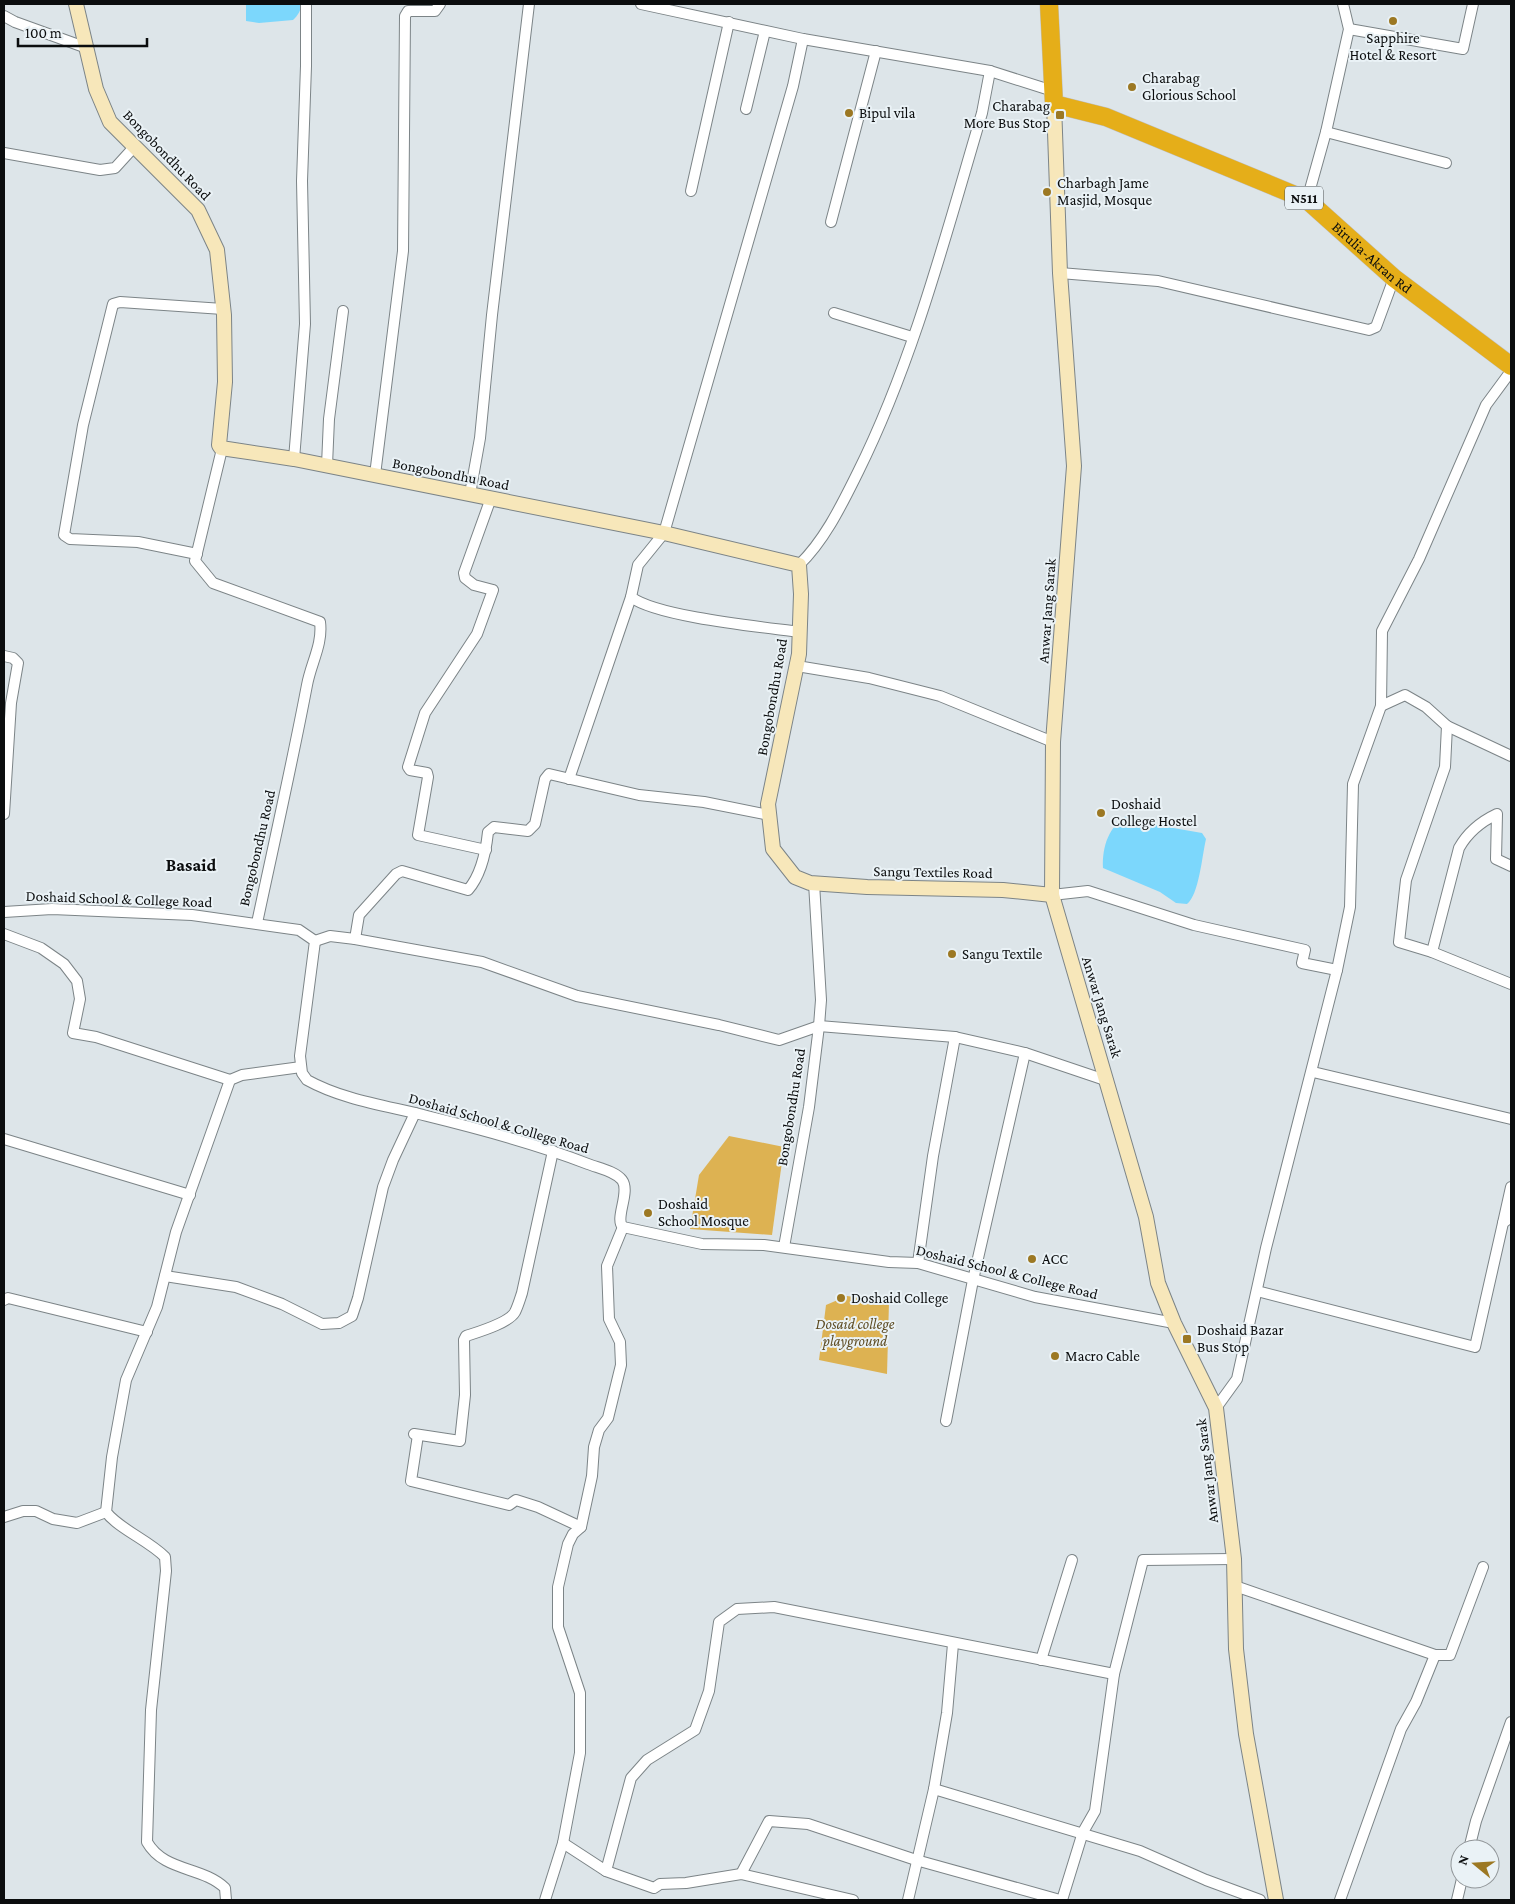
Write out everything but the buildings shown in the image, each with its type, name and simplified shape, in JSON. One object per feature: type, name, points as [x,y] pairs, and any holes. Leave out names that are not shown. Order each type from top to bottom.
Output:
[{"type":"highway","points":[[1050,4],[1054,98]]},
{"type":"highway","name":"Birulia-Akran Rd","points":[[1054,98],[1106,117],[1307,200],[1394,278],[1511,366]]},
{"type":"main road","name":"Bongobondhu Road","points":[[76,4],[96,89],[110,122],[198,210],[217,250],[223,308],[225,382],[219,445],[222,449],[294,459],[491,498],[664,533],[799,565],[799,654],[768,804],[773,849],[795,877],[814,883]]},
{"type":"main road","name":"Anwar Jang Sarak","points":[[1054,98],[1060,273],[1074,466],[1054,742],[1052,895],[1108,1081],[1146,1217],[1158,1283],[1174,1323],[1216,1408],[1234,1558],[1236,1649],[1246,1734],[1276,1900]]},
{"type":"main road","name":"Sangu Textiles Road","points":[[814,883],[866,887],[1003,890],[1052,895]]},
{"type":"street","points":[[294,459],[294,439],[305,324],[302,181],[306,4]]},
{"type":"street","points":[[375,475],[402,251],[405,16],[408,11],[435,11],[440,4]]},
{"type":"street","points":[[470,494],[480,438],[492,315],[530,4]]},
{"type":"street","points":[[641,4],[803,39],[990,71],[1054,98]]},
{"type":"street","points":[[1307,200],[1326,132],[1349,29],[1342,4]]},
{"type":"street","points":[[1349,29],[1463,50],[1473,4]]},
{"type":"street","points":[[4,16],[15,22],[87,48]]},
{"type":"street","points":[[691,191],[729,22]]},
{"type":"street","points":[[746,109],[764,31]]},
{"type":"street","points":[[569,779],[631,597],[638,565],[664,533],[793,86],[803,39]]},
{"type":"street","points":[[831,222],[876,51]]},
{"type":"street","points":[[799,565],[813,552],[848,491],[876,435],[901,374],[977,132],[990,71]]},
{"type":"street","points":[[1326,132],[1446,163]]},
{"type":"street","points":[[4,153],[100,170],[115,168],[135,146]]},
{"type":"street","points":[[1060,273],[1158,281],[1369,330],[1376,327],[1394,278]]},
{"type":"street","points":[[197,554],[138,542],[70,539],[64,535],[83,425],[113,304],[120,302],[223,308]]},
{"type":"street","points":[[326,465],[329,419],[342,311]]},
{"type":"street","points":[[834,313],[912,337]]},
{"type":"street","points":[[1216,1408],[1237,1379],[1337,970],[1350,907],[1353,784],[1381,706],[1382,630],[1419,559],[1486,405],[1511,371]]},
{"type":"street","name":"Bongobondhu Road","points":[[222,449],[195,561],[213,583],[320,622],[322,636],[309,672],[289,782],[257,922]]},
{"type":"street","points":[[486,850],[418,835],[428,778],[427,773],[410,770],[408,767],[425,713],[477,634],[491,598],[493,590],[474,585],[465,578],[464,573],[491,498]]},
{"type":"street","points":[[631,597],[652,607],[707,619],[800,632]]},
{"type":"street","points":[[4,656],[14,658],[18,663],[11,703],[4,814]]},
{"type":"street","points":[[803,667],[869,678],[940,696],[1054,742]]},
{"type":"street","points":[[1381,706],[1405,695],[1426,707],[1447,726],[1511,756]]},
{"type":"street","points":[[1447,726],[1445,767],[1406,880],[1399,942],[1432,952],[1511,984]]},
{"type":"street","points":[[355,939],[359,915],[396,874],[402,872],[468,890],[474,883],[486,850],[488,832],[494,827],[528,831],[535,824],[545,780],[549,774],[639,795],[704,802],[769,815]]},
{"type":"street","points":[[1432,952],[1459,848],[1466,835],[1483,821],[1497,814],[1496,859],[1511,866]]},
{"type":"street","name":"Bongobondhu Road","points":[[784,1247],[809,1108],[819,1026],[821,1000],[814,883]]},
{"type":"street","points":[[1052,895],[1088,891],[1194,925],[1305,950],[1302,964],[1337,970]]},
{"type":"street","name":"Doshaid School & College Road","points":[[4,912],[90,910],[192,914],[257,922],[299,930],[315,941]]},
{"type":"street","points":[[4,934],[41,948],[64,964],[77,981],[80,999],[73,1033],[96,1037],[230,1080]]},
{"type":"street","points":[[226,1900],[225,1888],[217,1880],[164,1861],[152,1851],[147,1842],[148,1745],[166,1571],[165,1558],[132,1532],[111,1519],[106,1512],[111,1465],[126,1380],[147,1332],[165,1276],[176,1232],[230,1080],[242,1074],[301,1067],[301,1047],[315,941],[330,936],[355,939],[482,962],[577,996],[719,1025],[779,1040],[819,1026],[955,1037],[1025,1053],[1108,1081]]},
{"type":"street","points":[[918,1263],[933,1156],[955,1037]]},
{"type":"street","points":[[946,1421],[973,1280],[1025,1053]]},
{"type":"street","name":"Doshaid School & College Road","points":[[301,1067],[302,1073],[315,1084],[372,1103],[553,1151],[615,1174],[622,1181],[625,1191],[621,1221],[623,1227],[702,1244],[784,1247],[889,1262],[918,1263],[973,1280],[1062,1303],[1174,1323]]},
{"type":"street","points":[[1313,1072],[1511,1119]]},
{"type":"street","points":[[165,1276],[236,1288],[282,1304],[322,1324],[333,1325],[346,1320],[352,1316],[358,1298],[383,1187],[393,1160],[415,1113]]},
{"type":"street","points":[[4,1139],[190,1195]]},
{"type":"street","points":[[553,1151],[522,1293],[515,1312],[512,1316],[495,1325],[466,1336],[464,1340],[465,1395],[460,1441],[416,1435],[411,1481],[509,1505],[516,1500],[538,1507],[582,1527]]},
{"type":"street","points":[[1257,1291],[1476,1347],[1507,1220],[1511,1187]]},
{"type":"street","points":[[544,1900],[563,1844],[580,1753],[580,1693],[558,1627],[558,1587],[563,1561],[573,1534],[582,1527],[592,1476],[594,1447],[599,1430],[608,1418],[621,1366],[620,1342],[608,1319],[607,1266],[623,1227]]},
{"type":"street","points":[[4,1300],[8,1298],[147,1332]]},
{"type":"street","points":[[4,1517],[23,1511],[36,1511],[59,1520],[77,1523],[106,1512]]},
{"type":"street","points":[[741,1874],[769,1821],[808,1824],[916,1860],[1061,1900],[1083,1832],[1095,1811],[1114,1674],[1143,1560],[1234,1558]]},
{"type":"street","points":[[1040,1660],[1072,1560]]},
{"type":"street","points":[[1235,1586],[1435,1654],[1450,1655],[1483,1567]]},
{"type":"street","points":[[606,1871],[631,1778],[647,1760],[695,1730],[709,1691],[718,1622],[737,1609],[774,1607],[953,1644],[1114,1674]]},
{"type":"street","points":[[908,1900],[934,1789],[947,1713],[953,1644]]},
{"type":"street","points":[[1340,1900],[1401,1729],[1416,1702],[1435,1654]]},
{"type":"street","points":[[1471,1839],[1476,1820],[1511,1722]]},
{"type":"street","points":[[934,1789],[1140,1850],[1206,1880],[1260,1900]]},
{"type":"street","points":[[563,1844],[606,1871],[654,1888],[660,1884],[686,1883],[741,1874],[853,1900]]},
{"type":"green space","points":[[729,1136],[784,1147],[772,1235],[690,1229],[699,1175]]},
{"type":"green space","name":"Dosaid college playground","points":[[847,1296],[889,1302],[887,1374],[819,1360],[826,1305]]},
{"type":"water","points":[[246,4],[301,4],[299,13],[293,20],[259,23],[246,21]]},
{"type":"water","points":[[1128,815],[1156,825],[1202,833],[1206,839],[1200,874],[1191,899],[1187,904],[1176,903],[1160,892],[1103,868],[1105,844],[1108,837],[1116,825]]},
{"type":"place","name":"Sapphire Hotel & Resort","points":[[1393,21]]},
{"type":"place","name":"Charabag Glorious School","points":[[1132,87]]},
{"type":"place","name":"Bipul vila","points":[[849,113]]},
{"type":"place","name":"Charabag More Bus Stop","points":[[1060,115]]},
{"type":"place","name":"Charbagh Jame Masjid, Mosque","points":[[1047,192]]},
{"type":"place","name":"Doshaid College Hostel","points":[[1101,813]]},
{"type":"place","name":"Sangu Textile","points":[[952,954]]},
{"type":"place","name":"Doshaid School Mosque","points":[[648,1213]]},
{"type":"place","name":"ACC","points":[[1032,1259]]},
{"type":"place","name":"Doshaid College","points":[[841,1298]]},
{"type":"place","name":"Doshaid Bazar Bus Stop","points":[[1187,1339]]},
{"type":"place","name":"Macro Cable","points":[[1055,1356]]},
{"type":"district","name":"Basaid","points":[[191,865]]}]
